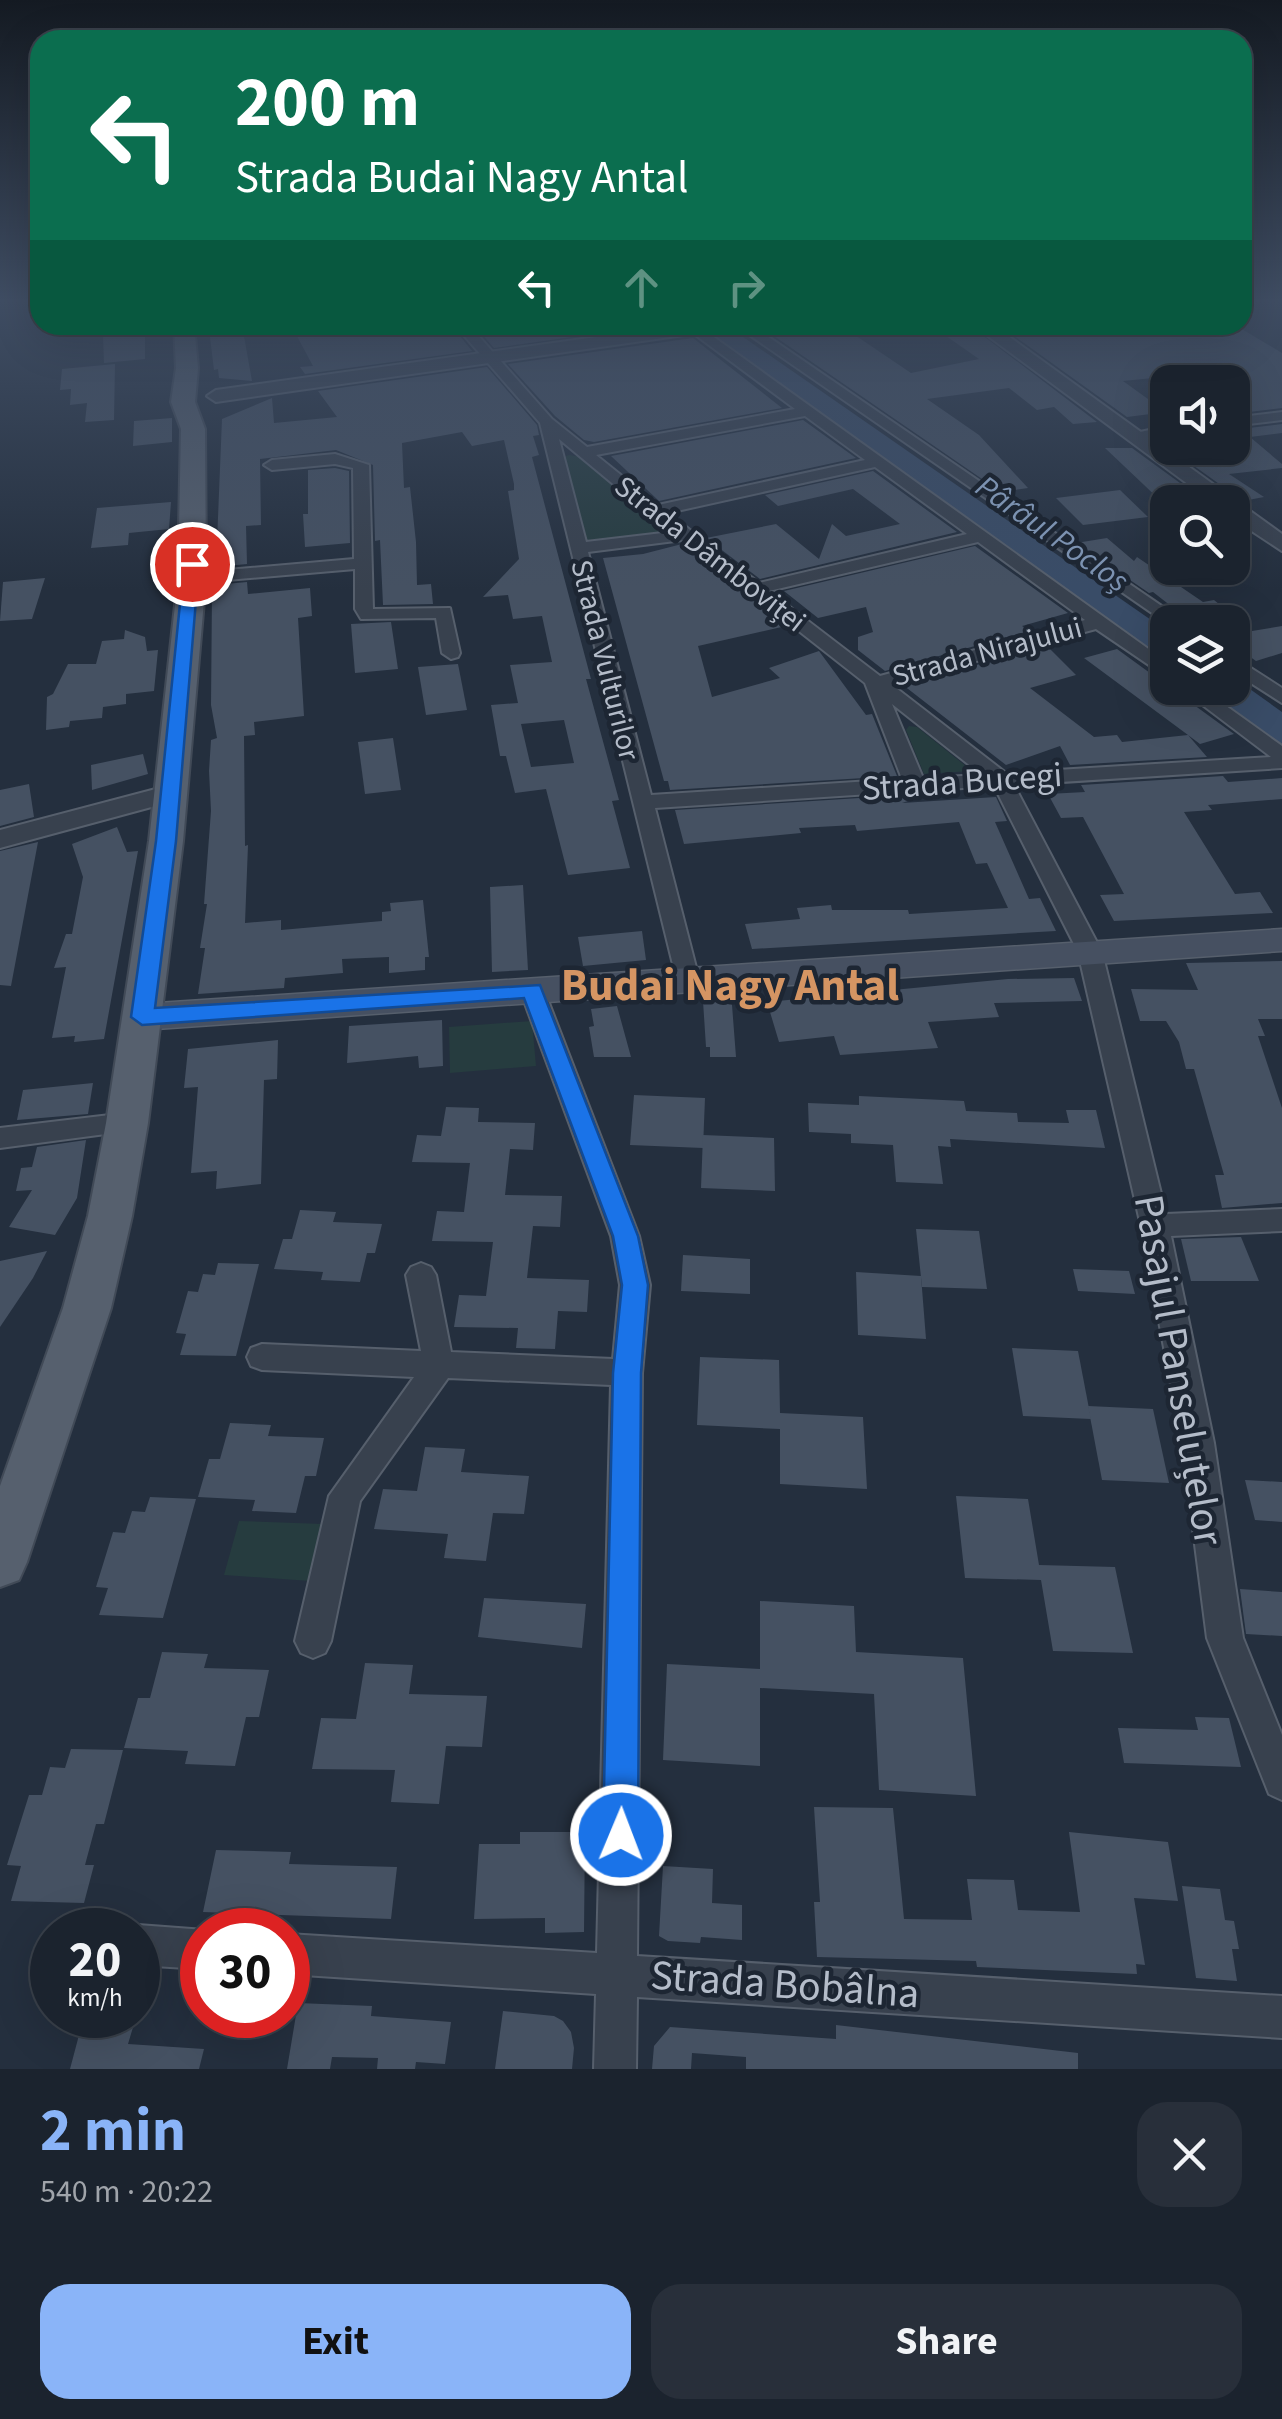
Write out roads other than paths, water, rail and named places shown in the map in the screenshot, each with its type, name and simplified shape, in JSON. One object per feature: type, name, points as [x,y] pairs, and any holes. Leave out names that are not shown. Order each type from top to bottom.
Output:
[{"type":"main road","points":[[0,1562],[86,1308],[110,1216],[127,1123],[171,793],[192,578],[193,429],[184,397]]},
{"type":"main road","points":[[184,402],[194,407],[214,399]]},
{"type":"main road","points":[[193,429],[214,399]]},
{"type":"main road","points":[[142,1017],[1282,940]]},
{"type":"street","points":[[214,399],[229,397]]},
{"type":"street","name":"Strada Vulturilor","points":[[525,397],[547,422],[686,979]]},
{"type":"street","points":[[787,397],[1150,659]]},
{"type":"street","points":[[847,397],[1151,605]]},
{"type":"street","points":[[1080,397],[1202,485]]},
{"type":"street","points":[[582,454],[807,411]]},
{"type":"street","points":[[1250,420],[1282,416]]},
{"type":"street","name":"Strada Dâmboviței","points":[[547,422],[654,511],[1002,779],[1090,952]]},
{"type":"street","points":[[1133,435],[1150,433]]},
{"type":"street","points":[[272,464],[335,458],[360,465],[367,615],[444,612],[451,653]]},
{"type":"street","points":[[654,511],[877,462]]},
{"type":"street","points":[[1250,521],[1282,544]]},
{"type":"street","points":[[577,548],[686,535]]},
{"type":"street","points":[[755,589],[982,536]]},
{"type":"street","points":[[192,578],[364,563]]},
{"type":"street","name":"Strada Nirajului","points":[[874,683],[1100,622]]},
{"type":"street","points":[[1250,675],[1282,697]]},
{"type":"street","points":[[874,683],[914,784]]},
{"type":"street","points":[[1211,705],[1282,758]]},
{"type":"street","name":"Strada Bucegi","points":[[642,802],[1282,758]]},
{"type":"street","points":[[0,839],[171,793]]},
{"type":"street","name":"Pasajul Panseluțelor","points":[[1090,952],[1155,1226],[1198,1444],[1225,1638],[1282,1781]]},
{"type":"street","points":[[532,990],[626,1236],[635,1285],[627,1373],[615,2069]]},
{"type":"street","points":[[0,1138],[127,1123]]},
{"type":"street","points":[[1155,1226],[1282,1220]]},
{"type":"street","points":[[313,1640],[345,1496],[439,1366],[421,1274]]},
{"type":"street","points":[[262,1357],[627,1373]]},
{"type":"street","name":"Strada Bobâlna","points":[[310,1955],[1282,2016]]},
{"type":"water","name":"Pârâul Pocloș","points":[[794,397],[829,397],[1150,619],[1150,653]]},
{"type":"water","points":[[1250,689],[1282,712],[1282,747],[1223,705],[1250,705]]},
{"type":"district","name":"Budai Nagy Antal","points":[[730,986]]}]
